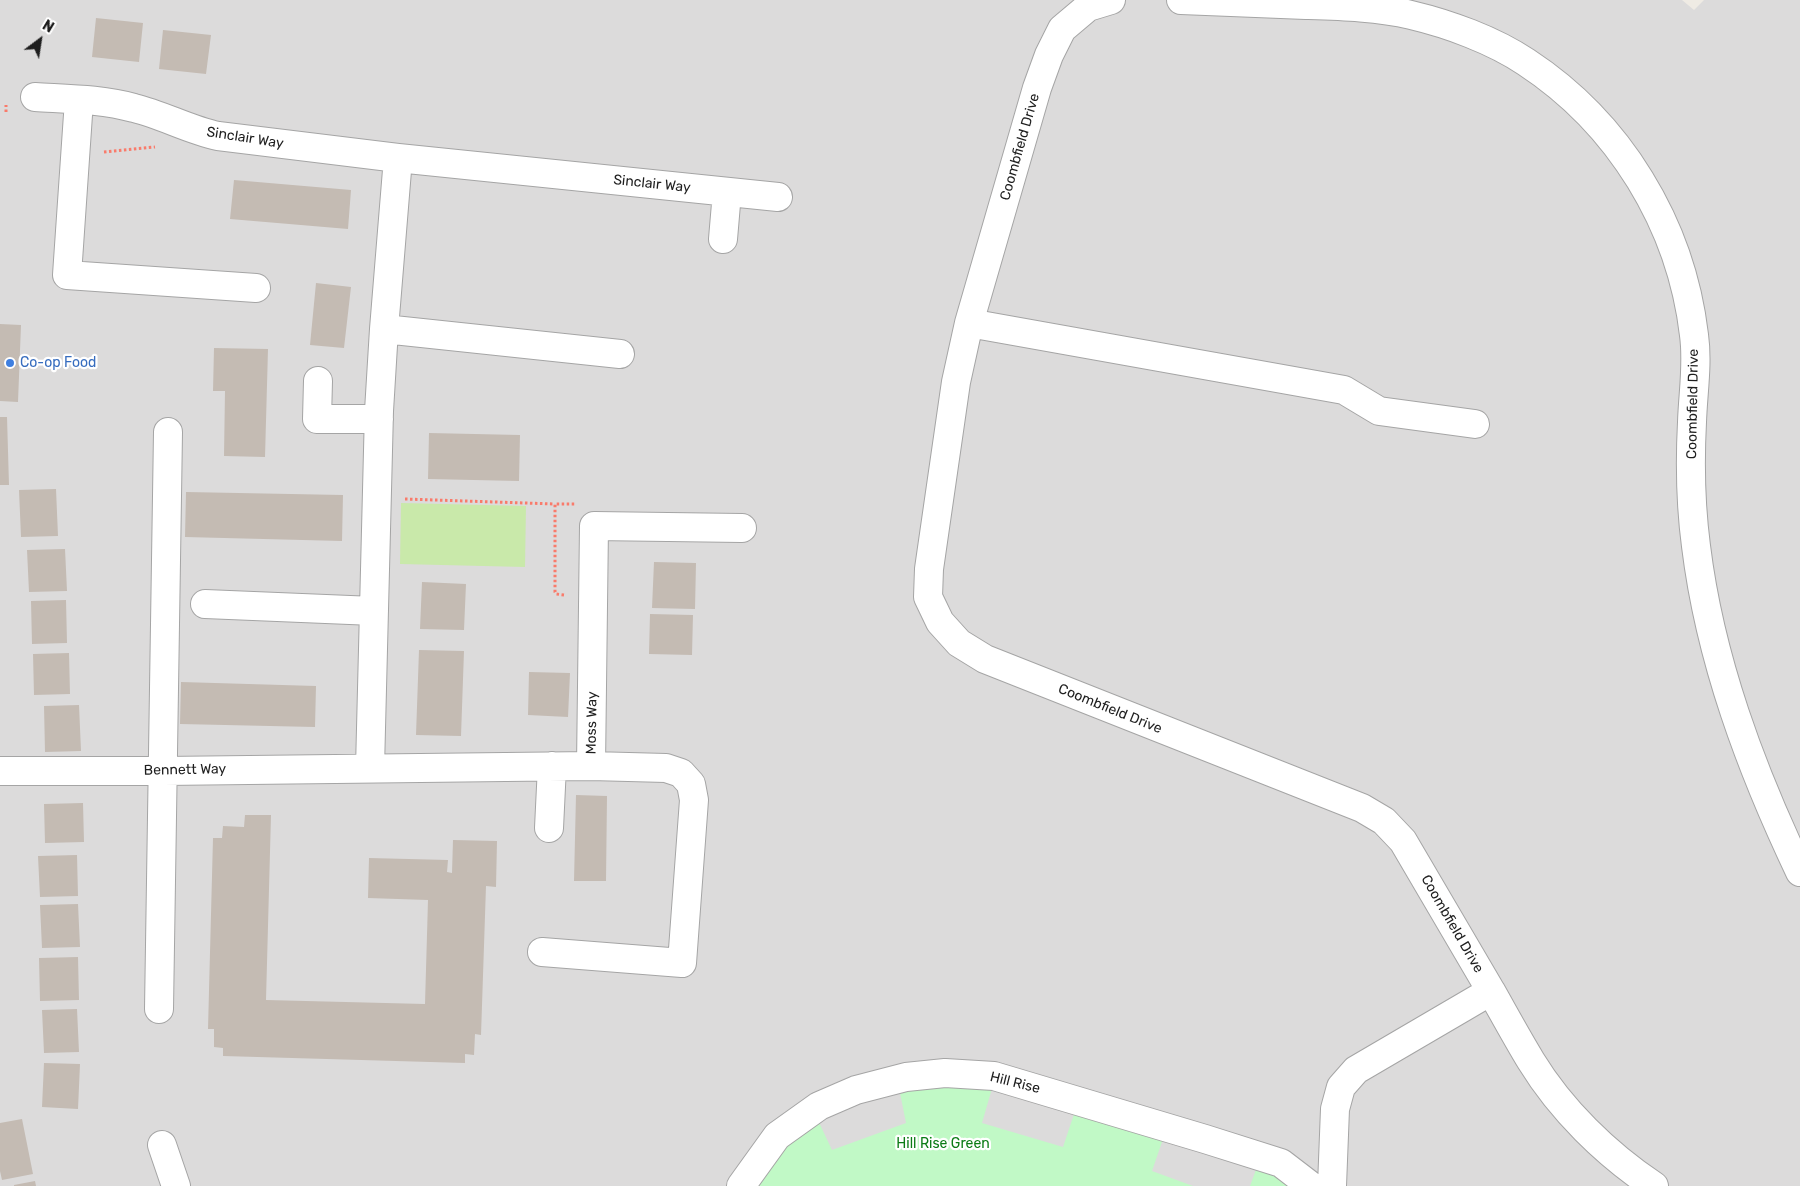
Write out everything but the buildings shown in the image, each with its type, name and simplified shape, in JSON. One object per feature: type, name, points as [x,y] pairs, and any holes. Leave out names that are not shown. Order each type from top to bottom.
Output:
[{"type":"street","name":"Coombfield Drive","points":[[1111,0],[1088,7],[1062,29],[1049,54],[1037,88],[969,324],[956,382],[929,568],[928,597],[940,622],[959,643],[985,659],[1362,808],[1384,821],[1408,848],[1531,1062],[1575,1119],[1605,1148],[1654,1186]]},
{"type":"street","name":"Coombfield Drive","points":[[1181,0],[1349,6],[1409,14],[1472,34],[1525,61],[1571,97],[1609,136],[1643,183],[1672,240],[1686,290],[1694,335],[1696,371],[1692,421],[1692,470],[1695,543],[1705,607],[1727,691],[1784,838],[1800,872]]},
{"type":"street","points":[[79,100],[67,275],[256,288]]},
{"type":"street","name":"Sinclair Way","points":[[25,104],[79,100],[132,107],[159,115],[207,134],[218,136],[398,158],[778,197]]},
{"type":"street","points":[[370,768],[379,415],[398,158]]},
{"type":"street","points":[[723,239],[726,192]]},
{"type":"street","points":[[969,324],[1344,390],[1379,411],[1475,424]]},
{"type":"street","points":[[384,329],[620,354]]},
{"type":"street","points":[[318,381],[317,419],[379,415]]},
{"type":"street","points":[[159,1009],[168,432]]},
{"type":"street","name":"Moss Way","points":[[542,952],[682,963],[694,800],[691,784],[681,773],[666,768],[591,766],[594,526],[742,528]]},
{"type":"street","points":[[206,604],[374,610]]},
{"type":"street","points":[[549,828],[552,766]]},
{"type":"street","name":"Bennett Way","points":[[0,771],[591,766]]},
{"type":"street","points":[[1332,1186],[1335,1109],[1341,1087],[1356,1070],[1491,991]]},
{"type":"street","name":"Hill Rise","points":[[741,1186],[777,1136],[819,1106],[856,1090],[906,1077],[945,1073],[994,1076],[1205,1139],[1282,1163],[1312,1186]]},
{"type":"street","points":[[162,1145],[176,1186]]},
{"type":"path","points":[[0,113],[25,104]]},
{"type":"path","points":[[76,151],[103,153],[156,147]]},
{"type":"path","points":[[396,499],[554,504]]},
{"type":"shaded area","points":[[0,0],[1682,0],[1694,10],[1704,0],[1800,0],[1800,1186],[0,1186]]},
{"type":"green space","points":[[401,503],[526,506],[525,567],[400,564]]},
{"type":"green space","name":"Hill Rise Green","points":[[993,1085],[982,1123],[1063,1147],[1075,1111],[1163,1139],[1152,1171],[1193,1186],[750,1186],[786,1139],[816,1116],[832,1150],[906,1123],[899,1088]]},
{"type":"green space","points":[[1257,1167],[1282,1179],[1289,1186],[1250,1186]]},
{"type":"place","name":"Co-op Food","points":[[10,363]]}]
